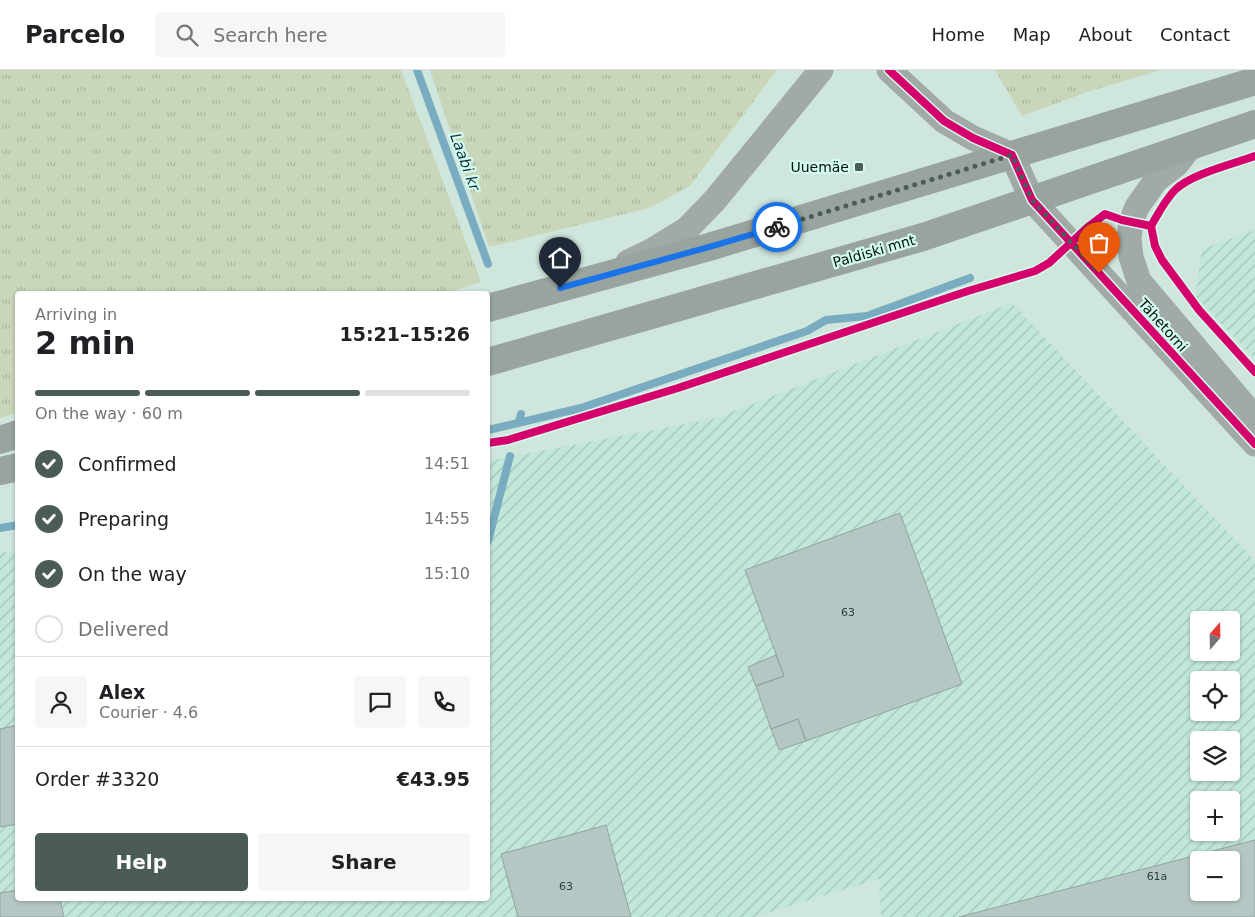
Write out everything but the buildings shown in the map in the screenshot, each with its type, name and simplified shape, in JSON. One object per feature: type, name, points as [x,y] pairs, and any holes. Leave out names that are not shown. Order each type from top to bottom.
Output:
[{"type":"main road","points":[[490,307],[709,247],[1255,81]]},
{"type":"main road","name":"Paldiski mnt","points":[[490,361],[923,237],[1255,124]]},
{"type":"main road","points":[[0,440],[15,435]]},
{"type":"main road","points":[[0,471],[15,468]]},
{"type":"street","points":[[597,278],[653,250],[687,229],[715,200],[820,70]]},
{"type":"street","points":[[889,70],[944,121],[973,138],[1012,155]]},
{"type":"street","points":[[1190,147],[1177,164],[1156,180],[1136,207],[1131,222],[1129,238],[1131,257],[1139,281],[1255,418]]},
{"type":"street","name":"Tähetorni","points":[[1012,155],[1032,200],[1255,444]]},
{"type":"shaded area","points":[[1255,230],[1255,359],[1195,296],[1202,249]]},
{"type":"shaded area","points":[[1012,303],[1255,561],[1255,917],[881,917],[879,879],[754,917],[0,917],[0,553],[15,550],[15,901],[490,901],[490,461],[716,418]]},
{"type":"green space","points":[[0,70],[401,70],[481,282],[452,291],[15,291],[15,414],[0,418]]},
{"type":"green space","points":[[430,70],[777,70],[690,186],[649,208],[489,247]]},
{"type":"green space","points":[[995,70],[1161,70],[1090,91],[1022,116]]},
{"type":"waterway","name":"Laabi kr","points":[[417,70],[488,264]]},
{"type":"waterway","points":[[490,430],[581,408],[807,331],[826,320],[867,316],[970,278]]},
{"type":"waterway","points":[[519,421],[521,414]]},
{"type":"waterway","points":[[490,533],[510,456]]},
{"type":"waterway","points":[[0,528],[15,526]]},
{"type":"cycle path","points":[[889,70],[944,121],[973,138],[1012,155],[1032,200],[1255,444]]},
{"type":"cycle path","points":[[490,443],[508,440],[678,388],[968,291],[1035,271],[1049,263],[1105,214],[1122,220],[1151,226],[1168,198],[1182,184],[1202,174],[1255,156]]},
{"type":"cycle path","points":[[1151,226],[1155,246],[1162,260],[1199,310],[1255,372]]},
{"type":"way so far","points":[[777,227],[1012,155],[1032,200],[1099,273]]},
{"type":"place","name":"Uuemäe","points":[[859,167]]},
{"type":"route","points":[[560,288],[777,227]]}]
